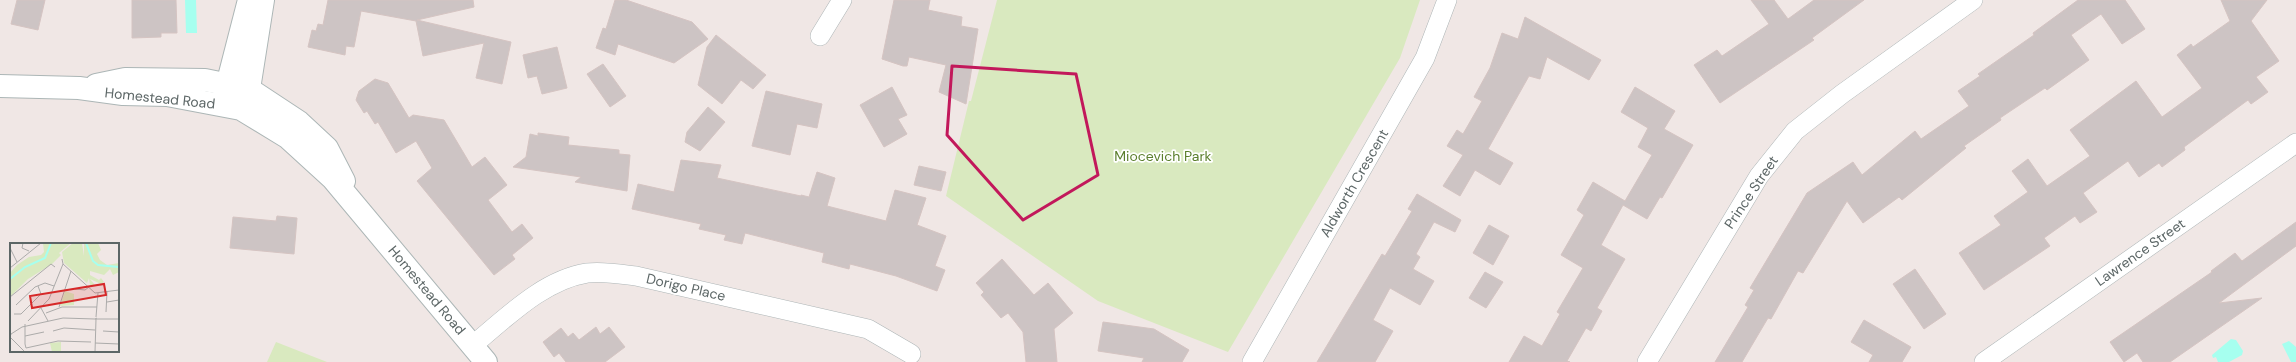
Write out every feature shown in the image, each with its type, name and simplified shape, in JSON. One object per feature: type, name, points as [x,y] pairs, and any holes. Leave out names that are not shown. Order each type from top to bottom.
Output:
[{"type":"street","points":[[237,101],[228,84],[249,0]]},
{"type":"street","points":[[237,101],[263,0]]},
{"type":"street","points":[[820,36],[842,0]]},
{"type":"street","name":"Aldworth Crescent","points":[[1252,362],[1426,58],[1448,0]]},
{"type":"street","name":"Prince Street","points":[[1647,362],[1759,176],[1795,131],[1842,94],[1973,0]]},
{"type":"street","name":"Homestead Road","points":[[79,88],[125,79],[204,80],[228,84]]},
{"type":"street","name":"Homestead Road","points":[[0,86],[79,88],[123,94],[167,95],[237,101],[300,122],[327,148],[340,172],[352,200],[486,362]]},
{"type":"street","name":"Lawrence Street","points":[[1984,362],[2296,143]]},
{"type":"street","name":"Dorigo Place","points":[[473,345],[546,289],[569,278],[587,273],[613,273],[636,276],[868,329],[911,354]]},
{"type":"highlighted area","points":[[952,66],[1076,74],[1098,175],[1023,220],[947,135]]},
{"type":"green space","name":"Miocevich Park","points":[[997,0],[1420,0],[1400,58],[1228,352],[1098,301],[946,196],[969,101],[971,101]]},
{"type":"green space","points":[[276,342],[327,362],[267,362]]},
{"type":"shaded area","points":[[185,0],[196,0],[197,33],[186,33]]},
{"type":"shaded area","points":[[2231,339],[2236,340],[2243,351],[2242,355],[2229,362],[2218,362],[2216,357],[2213,358],[2212,355]]},
{"type":"shaded area","points":[[2289,341],[2296,347],[2296,362],[2291,362],[2282,344]]},
{"type":"building","points":[[17,0],[45,0],[38,30],[11,24]]},
{"type":"building","points":[[132,0],[176,0],[177,33],[161,33],[161,37],[132,38]]},
{"type":"building","points":[[328,0],[473,0],[474,7],[417,20],[511,42],[502,84],[476,78],[484,43],[423,56],[416,21],[361,11],[354,47],[346,46],[345,55],[308,47],[312,30],[316,31],[318,24],[323,25]]},
{"type":"building","points":[[615,0],[626,0],[692,22],[708,39],[674,63],[618,44],[615,55],[596,48],[603,28],[606,29]]},
{"type":"building","points":[[894,0],[930,0],[928,10],[962,17],[961,26],[978,29],[966,104],[939,92],[946,65],[909,57],[907,66],[903,66],[882,59]]},
{"type":"building","points":[[1751,0],[1774,0],[1788,19],[1814,0],[1864,0],[1812,38],[1814,40],[1720,103],[1694,65],[1717,50],[1722,56],[1769,24]]},
{"type":"building","points":[[2078,0],[2125,0],[2145,29],[2122,44],[2101,14],[2071,35],[2089,60],[2047,90],[2045,88],[2000,118],[2001,120],[1964,146],[1966,148],[1902,200],[1899,197],[1863,223],[1847,201],[1803,273],[1798,271],[1771,319],[1768,318],[1742,362],[1715,362],[1748,307],[1745,305],[1754,290],[1750,288],[1807,193],[1853,162],[1862,175],[1915,131],[1921,139],[1969,106],[1958,91],[1980,76],[1978,74],[2034,35],[2033,33]]},
{"type":"building","points":[[2221,0],[2267,0],[2251,21],[2279,61],[2256,77],[2268,92],[2251,104],[2248,100],[2184,147],[2185,150],[2162,167],[2159,163],[2139,177],[2128,161],[2083,193],[2097,212],[2080,223],[2075,216],[2044,238],[2050,246],[1984,290],[1959,253],[2001,225],[1994,216],[2028,192],[2012,171],[2028,159],[2047,186],[2090,156],[2070,130],[2136,81],[2162,117],[2202,88],[2177,55],[2191,44],[2193,47],[2230,21]]},
{"type":"building","points":[[1525,17],[1601,60],[1589,80],[1547,57],[1540,79],[1529,76],[1488,149],[1513,163],[1500,185],[1475,170],[1460,196],[1443,186],[1463,155],[1447,146],[1457,130],[1463,134],[1482,101],[1474,97],[1490,68],[1502,33],[1518,39]]},
{"type":"building","points":[[716,35],[766,75],[753,89],[741,80],[722,104],[698,85],[707,47]]},
{"type":"building","points":[[557,47],[567,88],[542,94],[537,76],[528,78],[523,55]]},
{"type":"building","points":[[603,64],[626,96],[610,107],[587,74]]},
{"type":"building","points":[[375,79],[388,83],[409,118],[413,115],[444,120],[472,167],[485,157],[507,185],[488,200],[512,232],[522,224],[533,238],[512,255],[515,259],[494,275],[417,181],[432,168],[416,141],[396,153],[378,122],[375,124],[367,111],[364,113],[356,100],[359,91]]},
{"type":"building","points":[[892,87],[907,115],[898,119],[907,134],[884,147],[860,105]]},
{"type":"building","points":[[1635,87],[1675,111],[1664,129],[1693,145],[1662,198],[1660,197],[1647,219],[1623,205],[1601,245],[1625,259],[1597,308],[1602,311],[1591,331],[1586,328],[1567,361],[1570,362],[1509,362],[1524,336],[1542,346],[1560,314],[1557,312],[1583,268],[1561,255],[1584,215],[1577,210],[1593,182],[1625,201],[1652,155],[1638,147],[1648,128],[1621,112]]},
{"type":"building","points":[[766,91],[822,104],[817,128],[797,124],[790,155],[752,146]]},
{"type":"building","points":[[708,107],[725,122],[700,151],[685,142],[687,132]]},
{"type":"building","points":[[538,133],[569,137],[568,145],[619,150],[619,154],[630,155],[627,191],[575,182],[581,177],[513,167],[526,157],[530,134],[538,136]]},
{"type":"building","points":[[681,160],[721,165],[717,178],[809,197],[817,172],[835,178],[827,206],[886,221],[895,190],[926,198],[917,225],[946,236],[935,266],[945,270],[937,291],[896,276],[850,264],[849,269],[822,262],[824,253],[745,233],[742,244],[724,240],[726,235],[699,229],[701,224],[632,209],[638,184],[674,192]]},
{"type":"building","points":[[919,166],[946,172],[941,191],[914,185]]},
{"type":"building","points":[[1417,194],[1461,220],[1455,232],[1434,222],[1416,254],[1420,257],[1413,269],[1434,281],[1420,305],[1390,288],[1373,320],[1393,331],[1375,362],[1317,362],[1382,254],[1385,256],[1412,211],[1408,209]]},
{"type":"building","points":[[277,216],[297,218],[294,254],[230,248],[233,217],[276,221]]},
{"type":"building","points":[[2296,222],[2296,246],[2219,303],[2262,298],[2170,362],[2143,362],[2137,353],[2124,362],[2110,342],[2212,272],[2211,271],[2235,253],[2242,261]]},
{"type":"building","points":[[1489,225],[1509,236],[1493,265],[1473,253]]},
{"type":"building","points":[[1002,259],[1034,295],[1048,283],[1073,313],[1054,329],[1057,362],[1026,362],[1023,332],[1008,313],[1001,318],[981,295],[984,292],[976,283]]},
{"type":"building","points":[[1915,269],[1946,314],[1924,329],[1893,284]]},
{"type":"building","points":[[1485,272],[1503,282],[1486,308],[1469,298]]},
{"type":"building","points":[[1864,320],[1911,347],[1902,362],[1869,362],[1873,355],[1851,342]]},
{"type":"building","points":[[1103,322],[1154,329],[1189,350],[1182,362],[1142,362],[1144,358],[1098,351]]},
{"type":"building","points":[[596,327],[600,334],[609,327],[625,347],[605,362],[566,362],[559,353],[554,357],[543,342],[561,328],[568,337],[573,333],[579,340]]}]
